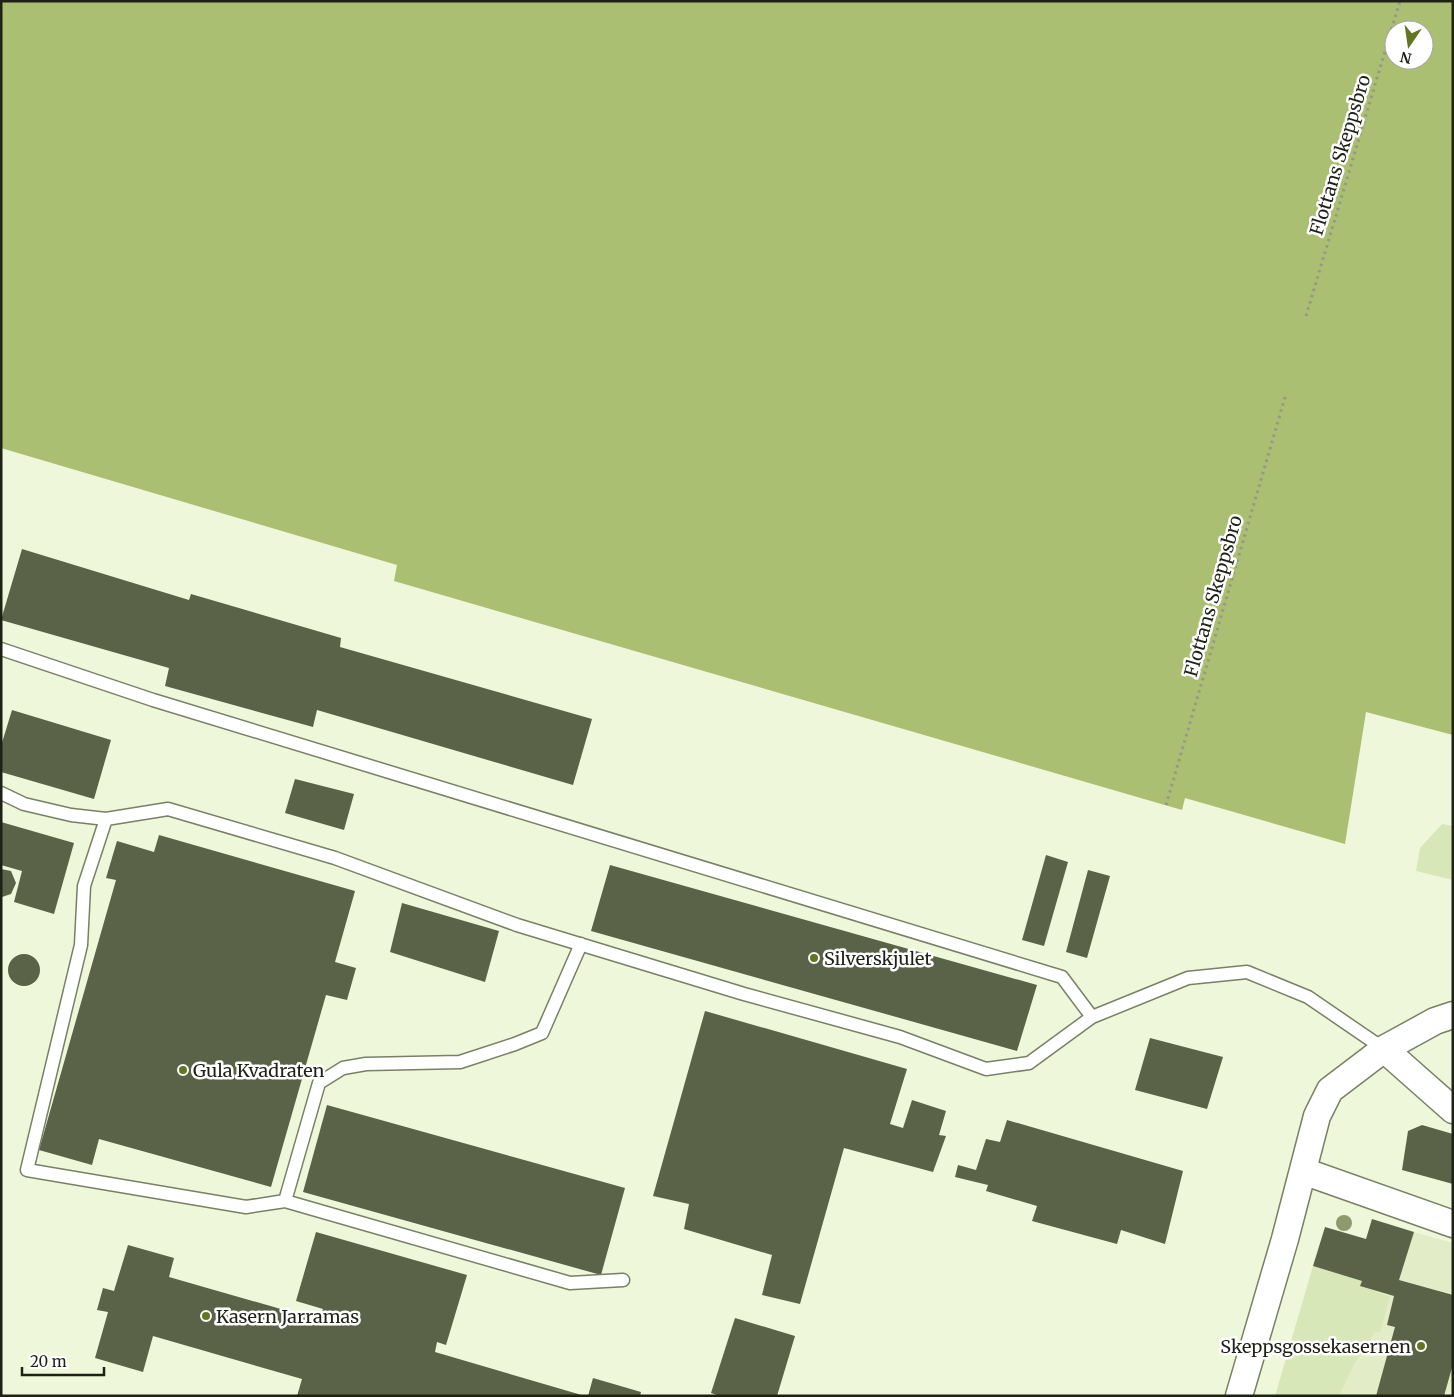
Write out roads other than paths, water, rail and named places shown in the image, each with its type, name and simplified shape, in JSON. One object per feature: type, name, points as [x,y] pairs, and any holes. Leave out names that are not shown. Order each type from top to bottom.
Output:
[{"type":"street","points":[[1239,1396],[1285,1240],[1317,1116],[1330,1090],[1384,1049],[1435,1021],[1453,1015]]},
{"type":"street","points":[[1384,1049],[1453,1110]]},
{"type":"street","points":[[1303,1171],[1453,1224]]},
{"type":"lane","points":[[1,649],[153,700],[1062,978],[1092,1017]]},
{"type":"lane","points":[[1,793],[24,804],[71,816],[106,819],[168,809],[335,858],[517,925],[744,994],[900,1037],[986,1069],[1029,1063],[1092,1017],[1188,978],[1247,972],[1308,997],[1384,1049]]},
{"type":"lane","points":[[106,819],[84,886],[82,945],[27,1170],[246,1207],[285,1201],[570,1283],[623,1280]]},
{"type":"lane","points":[[285,1201],[319,1083],[343,1068],[366,1064],[460,1062],[542,1033],[581,944]]},
{"type":"place","name":"Silverskjulet","points":[[814,958]]},
{"type":"place","name":"Gula Kvadraten","points":[[183,1070]]},
{"type":"place","name":"Kasern Jarramas","points":[[206,1316]]},
{"type":"place","name":"Skeppsgossekasernen","points":[[1421,1346]]}]
